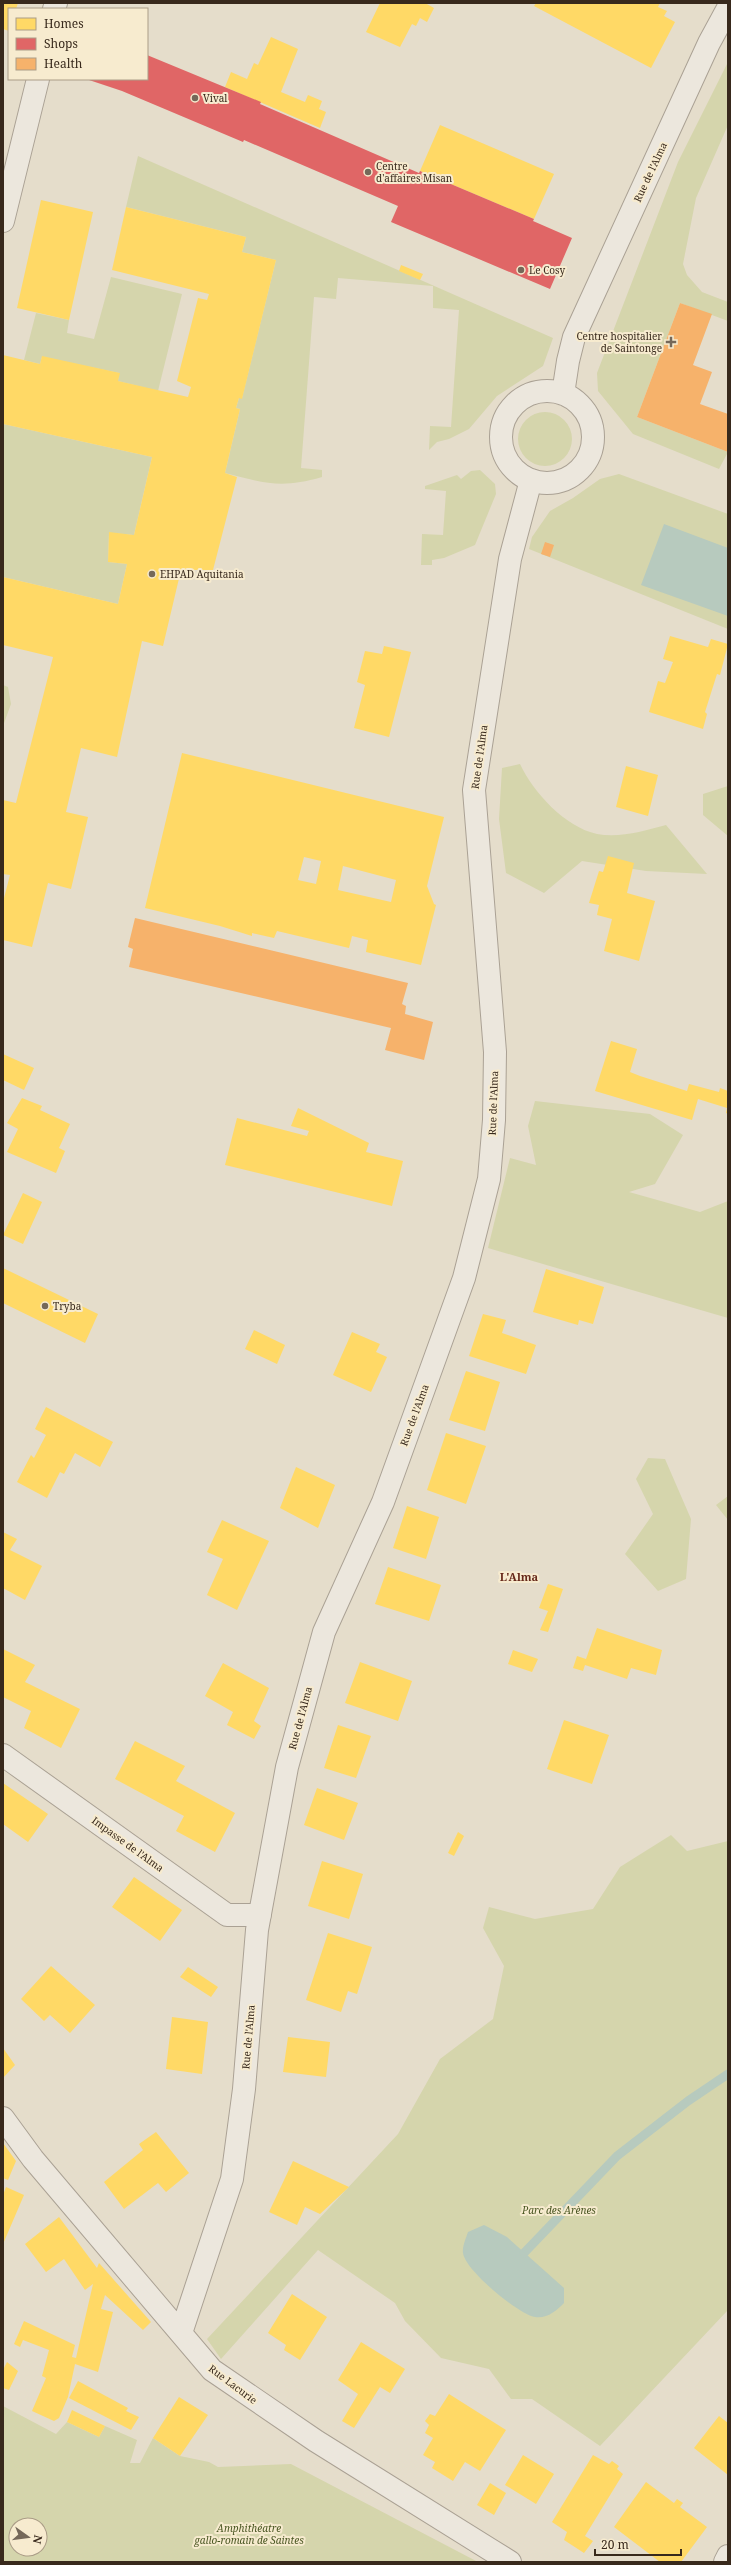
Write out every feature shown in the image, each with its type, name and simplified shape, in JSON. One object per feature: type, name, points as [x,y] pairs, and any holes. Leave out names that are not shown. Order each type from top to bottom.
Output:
[{"type":"street","name":"Rue de l'Alma","points":[[563,394],[568,361],[574,337],[709,43],[728,8]]},
{"type":"street","points":[[3,221],[38,80]]},
{"type":"street","points":[[548,391],[563,394],[577,402],[587,414],[592,428],[592,444],[588,457],[581,468],[558,482],[544,483],[531,480],[511,465],[504,453],[501,441],[503,426],[509,412],[519,400],[533,393],[548,391]]},
{"type":"street","name":"Rue de l'Alma","points":[[181,2334],[232,2179],[244,2089],[260,1915],[287,1767],[324,1632],[383,1502],[464,1278],[489,1179],[494,1120],[495,1052],[474,790],[510,560],[531,480]]},
{"type":"street","name":"Impasse de l'Alma","points":[[3,1755],[227,1915],[260,1915]]},
{"type":"street","name":"Rue Lacurie","points":[[3,2118],[33,2159],[212,2370],[316,2441],[510,2562]]},
{"type":"street","points":[[725,2562],[728,2556]]},
{"type":"green space","points":[[728,62],[728,125],[696,198],[683,264],[687,275],[702,292],[728,302],[728,321],[680,303],[637,417],[728,452],[719,469],[633,434],[598,391],[597,373],[678,162]]},
{"type":"green space","points":[[138,156],[553,338],[543,366],[497,396],[469,429],[449,439],[437,442],[429,450],[430,426],[451,427],[459,310],[433,308],[433,286],[338,278],[336,299],[314,297],[301,468],[322,470],[322,477],[308,481],[284,484],[251,480],[225,473],[240,409],[236,408],[239,398],[242,398],[276,260],[242,252],[246,237],[126,207]]},
{"type":"green space","points":[[111,277],[182,294],[158,391],[118,381],[119,373],[42,357],[40,364],[24,360],[36,313],[69,320],[67,333],[94,339]]},
{"type":"green space","points":[[540,412],[550,412],[560,416],[568,424],[572,434],[572,444],[568,454],[560,462],[550,466],[540,466],[530,462],[522,454],[518,444],[518,434],[522,424],[530,416]]},
{"type":"green space","points":[[3,424],[152,457],[134,535],[109,533],[108,562],[127,564],[118,604],[3,577]]},
{"type":"green space","points":[[480,470],[495,484],[496,494],[475,545],[444,558],[432,560],[432,565],[421,565],[422,534],[443,535],[446,491],[425,489],[425,486],[457,475],[461,479],[471,471]]},
{"type":"green space","points":[[619,474],[728,514],[728,629],[529,549],[532,537],[550,511],[573,498],[600,479]]},
{"type":"green space","points":[[3,685],[8,687],[11,704],[3,726]]},
{"type":"green space","points":[[520,764],[533,786],[542,797],[551,807],[573,824],[597,834],[606,835],[632,833],[666,825],[707,874],[646,871],[582,861],[544,893],[506,873],[499,819],[502,768]]},
{"type":"green space","points":[[728,786],[728,836],[703,815],[703,794]]},
{"type":"green space","points":[[535,1101],[650,1114],[683,1135],[655,1184],[629,1192],[700,1212],[728,1201],[728,1318],[488,1248],[510,1158],[536,1165],[528,1126]]},
{"type":"green space","points":[[648,1458],[665,1459],[691,1519],[686,1579],[658,1591],[625,1554],[653,1514],[636,1479]]},
{"type":"green space","points":[[728,1496],[728,1520],[716,1505]]},
{"type":"green space","name":"Parc des Arènes","points":[[671,1835],[687,1851],[728,1841],[728,2310],[600,2446],[532,2399],[511,2399],[489,2369],[441,2358],[405,2321],[395,2303],[318,2250],[221,2359],[207,2339],[398,2134],[440,2059],[493,2019],[504,1966],[483,1928],[489,1907],[535,1919],[593,1909],[620,1867]]},
{"type":"green space","name":"Amphithéatre gallo-romain de Saintes","points":[[3,2406],[56,2434],[67,2422],[99,2437],[105,2426],[137,2440],[130,2463],[140,2463],[153,2438],[180,2456],[209,2462],[218,2467],[291,2464],[478,2562],[3,2562]]},
{"type":"shaded area","points":[[664,524],[728,548],[728,616],[641,585]]},
{"type":"shaded area","points":[[484,2225],[507,2237],[564,2288],[564,2303],[547,2316],[535,2317],[527,2314],[505,2300],[482,2280],[466,2261],[463,2251],[464,2242],[468,2232]]},
{"type":"building: Homes","points":[[3,3],[18,3],[16,8],[8,8],[8,31],[3,29]]},
{"type":"building: Homes","points":[[380,3],[425,3],[434,8],[427,22],[420,18],[416,26],[412,24],[400,47],[366,32]]},
{"type":"building: Homes","points":[[536,3],[660,3],[658,7],[667,11],[664,16],[675,22],[651,68],[534,6]]},
{"type":"building: Homes","points":[[271,37],[298,49],[281,92],[305,102],[308,95],[322,101],[319,109],[326,112],[320,128],[225,87],[231,72],[247,79],[254,63],[258,65]]},
{"type":"building: Homes","points":[[440,125],[554,174],[534,219],[420,171]]},
{"type":"building: Homes","points":[[41,200],[93,212],[69,320],[17,308]]},
{"type":"building: Homes","name":"EHPAD Aquitania","points":[[126,207],[246,237],[242,252],[276,260],[242,399],[239,398],[236,408],[240,409],[225,473],[237,477],[213,570],[181,570],[163,646],[142,641],[117,757],[81,748],[66,812],[88,817],[71,889],[48,883],[32,947],[3,940],[3,902],[10,875],[3,874],[3,800],[16,803],[53,657],[3,645],[3,577],[118,604],[127,564],[108,562],[109,532],[134,535],[152,457],[3,424],[3,355],[40,364],[42,356],[120,373],[118,381],[188,397],[191,387],[177,381],[198,298],[207,300],[209,294],[112,270]]},
{"type":"building: Homes","points":[[401,265],[423,274],[420,280],[399,271]]},
{"type":"building: Homes","points":[[670,636],[708,647],[711,639],[728,644],[720,675],[717,674],[705,712],[707,714],[703,729],[649,712],[658,681],[665,683],[673,662],[663,659]]},
{"type":"building: Homes","points":[[384,646],[411,652],[389,737],[354,728],[365,685],[357,682],[365,651],[382,654]]},
{"type":"building: Homes","points":[[182,753],[444,817],[427,886],[434,904],[436,905],[421,965],[366,952],[368,940],[352,936],[349,948],[277,931],[274,938],[252,933],[252,936],[220,926],[145,908]],"holes":[[[304,857],[321,861],[316,884],[298,880]],[[343,866],[396,880],[391,902],[338,890]]]},
{"type":"building: Homes","points":[[626,766],[658,775],[648,816],[616,807]]},
{"type":"building: Homes","points":[[608,856],[634,863],[627,893],[655,901],[639,961],[604,951],[612,919],[597,915],[599,905],[589,903],[599,871],[603,872]]},
{"type":"building: Homes","points":[[611,1041],[637,1049],[630,1072],[687,1091],[689,1084],[719,1092],[720,1088],[728,1091],[728,1114],[726,1113],[727,1108],[698,1099],[692,1120],[595,1091]]},
{"type":"building: Homes","points":[[3,1054],[34,1068],[24,1090],[3,1080]]},
{"type":"building: Homes","points":[[22,1098],[42,1106],[40,1110],[70,1124],[59,1148],[65,1151],[56,1173],[7,1152],[18,1129],[7,1123]]},
{"type":"building: Homes","points":[[298,1108],[369,1143],[366,1152],[403,1161],[392,1206],[225,1165],[237,1118],[307,1136],[309,1131],[291,1126]]},
{"type":"building: Homes","points":[[23,1193],[42,1202],[23,1244],[3,1235]]},
{"type":"building: Homes","name":"Tryba","points":[[3,1268],[98,1314],[85,1343],[3,1303]]},
{"type":"building: Homes","points":[[546,1269],[604,1287],[593,1324],[579,1320],[578,1325],[533,1312]]},
{"type":"building: Homes","points":[[483,1314],[506,1320],[502,1333],[536,1345],[526,1374],[469,1356]]},
{"type":"building: Homes","points":[[254,1330],[285,1345],[277,1364],[245,1349]]},
{"type":"building: Homes","points":[[352,1332],[380,1344],[376,1352],[387,1357],[371,1392],[333,1375]]},
{"type":"building: Homes","points":[[466,1371],[500,1382],[485,1431],[449,1420]]},
{"type":"building: Homes","points":[[46,1407],[113,1442],[100,1467],[75,1453],[64,1474],[60,1472],[47,1498],[17,1482],[31,1455],[34,1458],[46,1435],[35,1429]]},
{"type":"building: Homes","points":[[446,1433],[486,1446],[466,1504],[427,1490]]},
{"type":"building: Homes","points":[[296,1467],[335,1485],[318,1528],[280,1508]]},
{"type":"building: Homes","points":[[407,1506],[439,1517],[426,1559],[393,1548]]},
{"type":"building: Homes","points":[[222,1520],[269,1541],[237,1610],[207,1595],[223,1559],[207,1552]]},
{"type":"building: Homes","points":[[3,1532],[17,1539],[10,1550],[42,1566],[25,1600],[3,1588]]},
{"type":"building: Homes","points":[[388,1567],[441,1585],[429,1621],[375,1604]]},
{"type":"building: Homes","points":[[548,1584],[563,1589],[548,1632],[540,1630],[548,1611],[539,1608]]},
{"type":"building: Homes","points":[[597,1628],[662,1650],[656,1675],[631,1668],[627,1679],[585,1665],[583,1671],[573,1668],[577,1656],[586,1659]]},
{"type":"building: Homes","points":[[3,1649],[35,1665],[25,1682],[80,1709],[61,1748],[24,1728],[31,1711],[3,1697]]},
{"type":"building: Homes","points":[[513,1650],[538,1659],[532,1672],[508,1664]]},
{"type":"building: Homes","points":[[360,1662],[412,1681],[398,1721],[345,1703]]},
{"type":"building: Homes","points":[[223,1663],[269,1688],[254,1721],[261,1726],[254,1739],[227,1725],[233,1712],[205,1696]]},
{"type":"building: Homes","points":[[564,1720],[609,1735],[592,1784],[547,1769]]},
{"type":"building: Homes","points":[[338,1725],[371,1736],[356,1778],[324,1768]]},
{"type":"building: Homes","points":[[135,1741],[185,1766],[176,1781],[235,1813],[215,1852],[176,1831],[184,1816],[115,1779]]},
{"type":"building: Homes","points":[[3,1783],[48,1814],[28,1842],[3,1824]]},
{"type":"building: Homes","points":[[317,1788],[358,1803],[344,1840],[304,1825]]},
{"type":"building: Homes","points":[[458,1832],[464,1836],[454,1856],[448,1853]]},
{"type":"building: Homes","points":[[322,1861],[363,1874],[349,1919],[308,1906]]},
{"type":"building: Homes","points":[[134,1877],[182,1910],[160,1941],[112,1907]]},
{"type":"building: Homes","points":[[328,1933],[372,1947],[357,1994],[348,1991],[341,2012],[306,2000]]},
{"type":"building: Homes","points":[[51,1966],[95,2005],[70,2033],[50,2015],[44,2021],[21,1999]]},
{"type":"building: Homes","points":[[188,1967],[218,1987],[211,1997],[180,1977]]},
{"type":"building: Homes","points":[[172,2017],[208,2022],[202,2074],[166,2069]]},
{"type":"building: Homes","points":[[288,2037],[330,2042],[326,2077],[283,2072]]},
{"type":"building: Homes","points":[[3,2048],[15,2065],[3,2078]]},
{"type":"building: Homes","points":[[156,2132],[189,2173],[166,2192],[158,2183],[124,2209],[104,2182],[143,2150],[139,2144]]},
{"type":"building: Homes","points":[[3,2143],[16,2161],[8,2180],[3,2178]]},
{"type":"building: Homes","points":[[293,2161],[349,2187],[320,2214],[305,2207],[297,2225],[269,2212]]},
{"type":"building: Homes","points":[[6,2187],[24,2195],[3,2244],[3,2195]]},
{"type":"building: Homes","points":[[59,2217],[97,2268],[99,2263],[151,2322],[143,2330],[105,2295],[101,2309],[113,2312],[98,2372],[75,2364],[68,2397],[59,2418],[54,2421],[32,2411],[46,2378],[42,2376],[49,2350],[23,2340],[20,2347],[14,2344],[24,2321],[75,2345],[72,2357],[76,2358],[93,2284],[85,2290],[64,2259],[46,2272],[25,2244]]},
{"type":"building: Homes","points":[[292,2294],[327,2317],[300,2360],[284,2350],[286,2345],[268,2333]]},
{"type":"building: Homes","points":[[361,2342],[405,2369],[390,2393],[380,2387],[354,2428],[342,2421],[358,2394],[338,2380]]},
{"type":"building: Homes","points":[[7,2362],[18,2371],[9,2390],[3,2388],[3,2370]]},
{"type":"building: Homes","points":[[78,2381],[128,2408],[126,2411],[139,2417],[131,2430],[69,2398]]},
{"type":"building: Homes","points":[[449,2394],[506,2430],[480,2471],[465,2462],[453,2481],[432,2468],[435,2462],[423,2455],[433,2438],[425,2433],[429,2425],[425,2421],[430,2414],[435,2416]]},
{"type":"building: Homes","points":[[179,2397],[208,2415],[180,2456],[153,2438]]},
{"type":"building: Homes","points":[[72,2410],[105,2426],[99,2437],[67,2422]]},
{"type":"building: Homes","points":[[719,2416],[728,2423],[728,2475],[694,2448]]},
{"type":"building: Homes","points":[[523,2455],[554,2474],[536,2504],[505,2485]]},
{"type":"building: Homes","points":[[593,2455],[609,2464],[612,2461],[619,2466],[617,2469],[623,2474],[585,2536],[593,2541],[584,2553],[564,2540],[567,2532],[552,2522]]},
{"type":"building: Homes","points":[[646,2482],[674,2503],[677,2499],[683,2503],[680,2507],[707,2527],[681,2562],[660,2562],[614,2527]]},
{"type":"building: Homes","points":[[490,2483],[506,2493],[494,2515],[477,2505]]},
{"type":"building: Shops","name":"Centre d'affaires Misan","points":[[148,55],[261,102],[260,104],[419,173],[420,171],[534,219],[533,221],[572,238],[550,289],[391,222],[398,206],[244,140],[243,142],[122,91],[89,80],[148,80]]},
{"type":"building: Health","points":[[680,303],[712,314],[693,365],[712,372],[700,404],[728,414],[728,452],[637,417]]},
{"type":"building: Health","points":[[545,542],[554,545],[550,557],[541,554]]},
{"type":"building: Health","points":[[135,918],[408,983],[402,1004],[406,1006],[405,1014],[433,1022],[424,1060],[385,1050],[391,1028],[129,967],[133,949],[128,947]]},
{"type":"waterway","points":[[524,2253],[617,2156],[688,2101],[728,2074]]},
{"type":"place","name":"Vival","points":[[195,98]]},
{"type":"place","name":"Centre d'affaires Misan","points":[[368,172]]},
{"type":"place","name":"Le Cosy","points":[[521,270]]},
{"type":"place","name":"Centre hospitalier de Saintonge","points":[[671,342]]},
{"type":"place","name":"EHPAD Aquitania","points":[[152,574]]},
{"type":"place","name":"Tryba","points":[[45,1306]]},
{"type":"district","name":"L'Alma","points":[[519,1576]]}]
